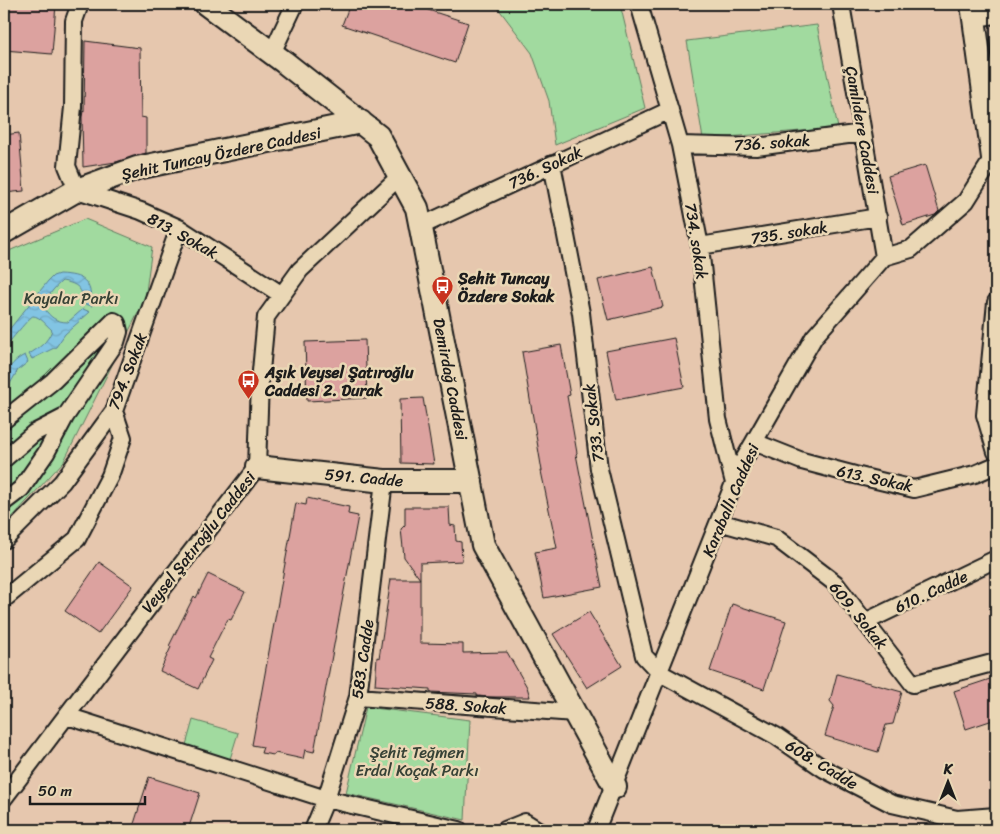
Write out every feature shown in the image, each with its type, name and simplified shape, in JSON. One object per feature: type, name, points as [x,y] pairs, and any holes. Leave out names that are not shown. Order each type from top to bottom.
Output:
[{"type":"street","points":[[77,190],[67,166],[73,108],[74,21],[80,4]]},
{"type":"street","name":"Demirdağ Caddesi","points":[[206,4],[378,136],[417,208],[483,545],[615,787]]},
{"type":"street","points":[[272,53],[296,4]]},
{"type":"street","name":"734. sokak","points":[[639,4],[680,144],[700,246],[718,419],[734,483]]},
{"type":"street","name":"Çamlıdere Caddesi","points":[[841,4],[884,257]]},
{"type":"street","points":[[884,257],[910,249],[966,201],[995,161],[973,11],[996,14]]},
{"type":"street","name":"736. Sokak","points":[[421,226],[670,110]]},
{"type":"street","name":"Şehit Tuncay Özdere Caddesi","points":[[4,232],[77,190],[137,168],[361,122]]},
{"type":"street","name":"736. sokak","points":[[680,144],[756,147],[863,133]]},
{"type":"street","name":"733. Sokak","points":[[552,164],[581,313],[599,468],[644,656],[660,673]]},
{"type":"street","name":"Veysel Şatıroğlu Caddesi","points":[[4,798],[257,467],[260,382],[266,317],[300,270],[400,176]]},
{"type":"street","name":"813. Sokak","points":[[77,190],[141,211],[179,228],[282,295]]},
{"type":"street","name":"735. sokak","points":[[700,246],[878,217]]},
{"type":"street","name":"794. Sokak","points":[[4,540],[62,482],[114,411],[179,228]]},
{"type":"street","name":"Karaballı Caddesi","points":[[596,830],[615,787],[742,463],[814,337],[884,257]]},
{"type":"street","points":[[996,302],[985,415],[996,452]]},
{"type":"street","points":[[4,420],[53,381],[103,330],[114,321],[117,323],[119,332],[116,342],[65,417],[46,454],[21,488],[4,502]]},
{"type":"street","points":[[4,599],[77,539],[110,476],[123,438],[114,411]]},
{"type":"street","points":[[4,459],[34,433],[65,417]]},
{"type":"street","name":"613. Sokak","points":[[754,442],[802,461],[855,476],[914,488],[975,474],[996,465]]},
{"type":"street","name":"591. Cadde","points":[[257,467],[384,481],[470,481]]},
{"type":"street","name":"583. Cadde","points":[[313,830],[326,800],[358,697],[384,481]]},
{"type":"street","name":"609. Sokak","points":[[719,522],[776,538],[835,583],[913,684],[996,662]]},
{"type":"street","name":"610. Cadde","points":[[866,622],[996,559]]},
{"type":"street","name":"608. Cadde","points":[[660,673],[776,736],[824,769],[892,804],[959,825],[996,816]]},
{"type":"street","name":"588. Sokak","points":[[358,697],[575,713]]},
{"type":"street","points":[[67,716],[326,800],[459,830]]},
{"type":"street","points":[[505,830],[525,822],[538,830]]},
{"type":"green space","points":[[495,4],[620,4],[645,108],[555,145],[549,101],[532,53]]},
{"type":"green space","points":[[817,25],[838,128],[703,139],[687,41]]},
{"type":"green space","name":"Kayalar Parkı","points":[[85,219],[152,247],[145,299],[64,461],[4,526],[4,253]]},
{"type":"green space","name":"Şehit Teğmen Erdal Koçak Parkı","points":[[366,707],[470,720],[465,820],[346,793]]},
{"type":"green space","points":[[193,720],[238,733],[230,759],[186,745]]},
{"type":"water","points":[[59,274],[75,276],[84,281],[90,290],[92,306],[85,304],[82,294],[76,285],[62,281],[49,296],[44,308],[46,311],[57,320],[64,322],[68,322],[83,309],[90,312],[65,334],[56,347],[32,359],[29,354],[46,341],[52,330],[36,316],[28,320],[4,348],[4,336],[48,281],[53,276]]},
{"type":"water","points":[[25,355],[28,362],[18,370],[4,394],[5,374],[19,358]]},
{"type":"building","points":[[4,4],[56,4],[52,54],[4,50]]},
{"type":"building","points":[[350,4],[410,4],[468,23],[455,63],[342,25]]},
{"type":"building","points":[[85,41],[140,48],[141,117],[146,118],[146,153],[116,162],[83,167],[82,117],[84,112]]},
{"type":"building","points":[[19,133],[24,191],[4,193],[4,135]]},
{"type":"building","points":[[925,165],[939,211],[935,215],[903,225],[888,176]]},
{"type":"building","points":[[653,267],[663,307],[608,320],[598,280]]},
{"type":"building","points":[[674,338],[684,387],[616,400],[606,351]]},
{"type":"building","points":[[365,340],[367,398],[307,401],[305,342]]},
{"type":"building","points":[[561,345],[570,395],[567,396],[576,454],[602,587],[544,598],[535,552],[557,548],[541,471],[522,352]]},
{"type":"building","points":[[423,398],[434,464],[401,463],[400,399]]},
{"type":"building","points":[[307,498],[349,507],[348,514],[358,516],[314,752],[305,750],[303,759],[275,753],[274,755],[261,753],[263,747],[252,745],[296,503],[306,505]]},
{"type":"building","points":[[405,507],[449,507],[450,525],[455,526],[456,541],[461,542],[462,561],[420,563],[420,579],[404,557],[401,529],[405,525]]},
{"type":"building","points":[[99,562],[133,586],[98,634],[65,611]]},
{"type":"building","points":[[208,574],[245,592],[231,620],[228,619],[208,658],[212,660],[198,689],[160,671],[171,647],[169,646],[194,596],[196,598]]},
{"type":"building","points":[[391,579],[420,579],[420,643],[463,644],[463,653],[507,652],[527,687],[530,697],[477,696],[477,694],[430,692],[430,689],[375,685],[377,657],[379,658]]},
{"type":"building","points":[[732,604],[786,621],[764,689],[710,671]]},
{"type":"building","points":[[589,612],[622,666],[587,688],[553,634]]},
{"type":"building","points":[[837,674],[902,692],[893,724],[886,725],[878,752],[825,736],[834,706],[830,701]]},
{"type":"building","points":[[996,677],[996,719],[966,729],[954,691]]},
{"type":"building","points":[[149,777],[200,793],[188,830],[132,830]]},
{"type":"place","name":"Şehit Tuncay Özdere Sokak","points":[[442,306]]},
{"type":"place","name":"Aşık Veysel Şatıroğlu Caddesi 2. Durak","points":[[249,400]]}]
